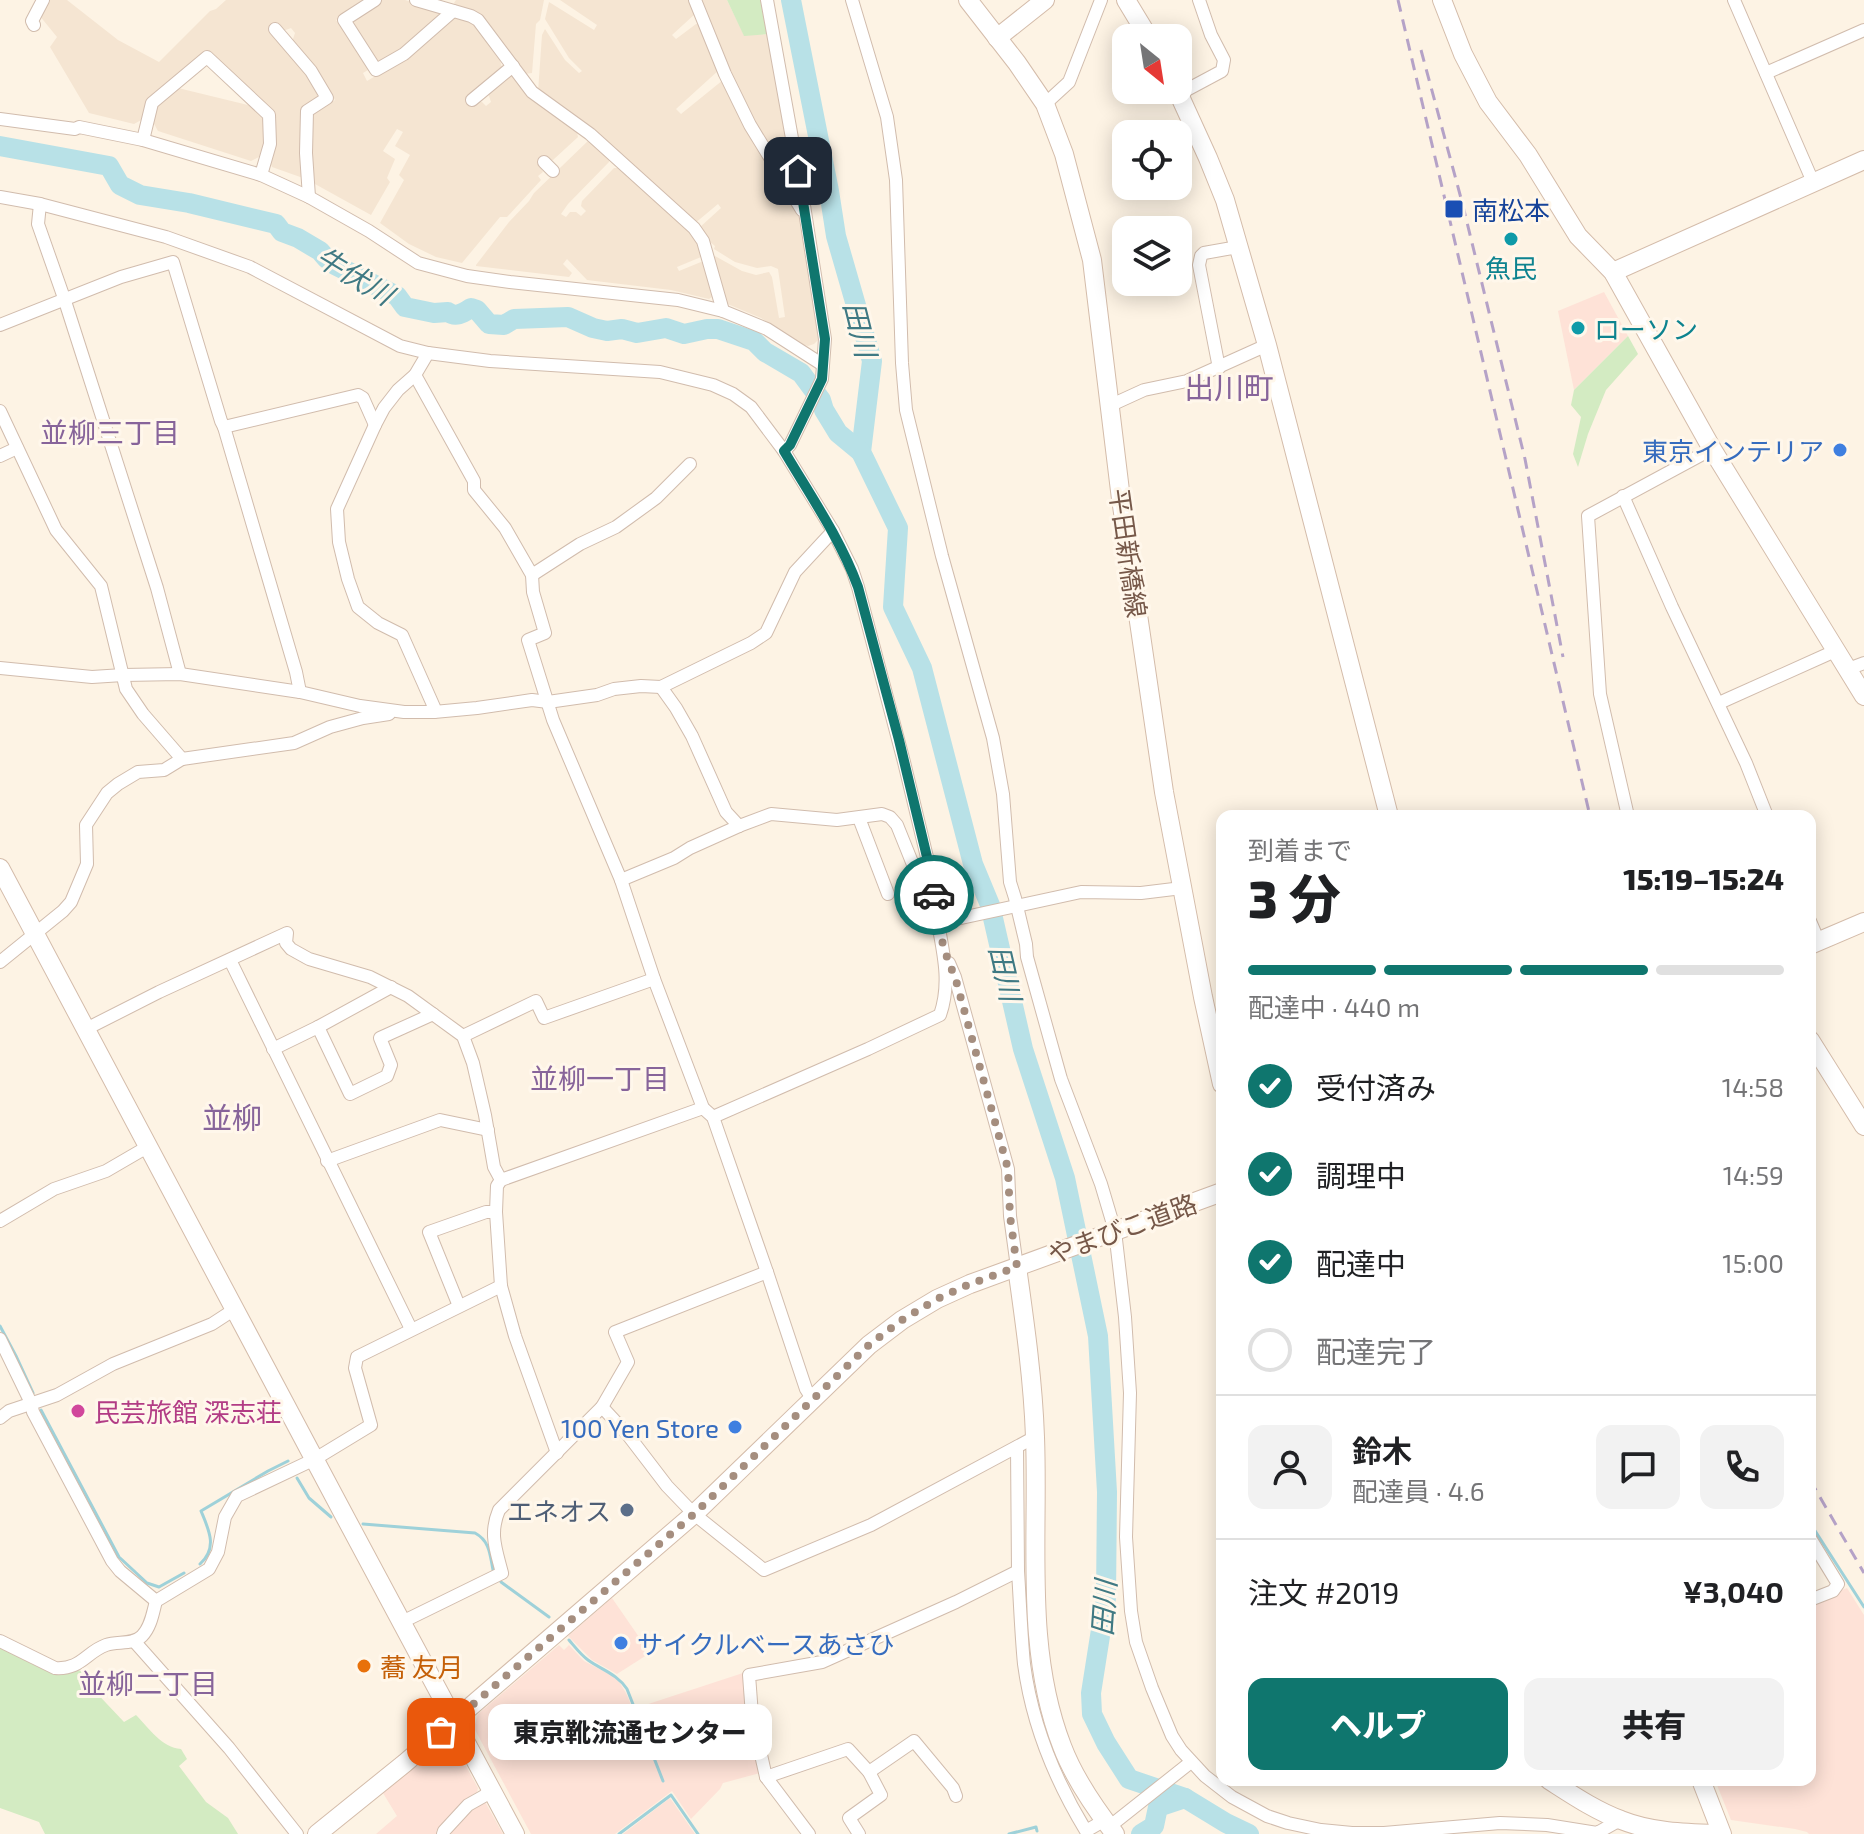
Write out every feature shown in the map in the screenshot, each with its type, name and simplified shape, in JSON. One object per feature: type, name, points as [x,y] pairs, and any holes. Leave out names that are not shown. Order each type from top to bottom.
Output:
[{"type":"street","points":[[33,0],[34,20],[43,0]]},
{"type":"street","points":[[375,0],[344,20],[376,70],[404,54],[453,11]]},
{"type":"street","points":[[416,0],[478,20],[532,92],[590,134],[694,228],[703,241],[723,311]]},
{"type":"street","points":[[695,0],[750,125],[806,215]]},
{"type":"street","points":[[767,0],[824,328],[822,379],[785,450]]},
{"type":"street","points":[[852,0],[887,117],[896,180],[906,410],[942,556],[993,738],[1003,794],[1010,882],[1027,957],[1061,1079],[1101,1184],[1112,1232],[1125,1317],[1130,1393],[1126,1537],[1136,1642],[1172,1736],[1190,1762],[1216,1785]]},
{"type":"street","name":"平田新橋線","points":[[968,0],[1045,104],[1064,154],[1092,260],[1121,499],[1164,792],[1216,1055]]},
{"type":"street","points":[[997,38],[1045,0]]},
{"type":"street","points":[[1045,104],[1069,82],[1101,0]]},
{"type":"street","points":[[1126,0],[1141,24]]},
{"type":"street","points":[[1192,85],[1222,71],[1224,60],[1199,0]]},
{"type":"street","points":[[1442,0],[1463,54],[1488,102],[1528,155],[1578,236],[1613,272],[1712,449],[1835,651],[1856,666],[1864,696]]},
{"type":"street","points":[[1734,0],[1813,182]]},
{"type":"street","points":[[275,29],[311,71],[327,98],[307,111],[309,197]]},
{"type":"street","points":[[1766,73],[1864,30]]},
{"type":"street","points":[[143,140],[152,103],[207,57],[269,115],[270,144],[261,175]]},
{"type":"street","points":[[472,100],[513,66]]},
{"type":"street","points":[[1183,104],[1225,200],[1267,345],[1387,810]]},
{"type":"street","points":[[0,119],[79,127],[143,140],[261,175],[309,197],[418,263],[460,275],[678,300],[723,311],[767,329],[823,365]]},
{"type":"street","points":[[1613,272],[1864,160]]},
{"type":"street","points":[[0,197],[40,204],[167,237],[250,267],[400,346],[490,361],[660,372],[713,385],[751,407],[785,450],[852,569],[933,882],[945,955],[945,1002],[940,1015],[868,1049],[708,1113],[501,1180],[497,1186],[496,1212],[501,1286],[515,1336],[557,1453]]},
{"type":"street","points":[[40,204],[38,224],[157,588],[180,674]]},
{"type":"street","points":[[1219,368],[1199,265],[1204,253],[1238,247]]},
{"type":"street","points":[[0,325],[121,277],[173,262],[300,692]]},
{"type":"street","points":[[1109,406],[1144,390],[1187,381],[1267,345]]},
{"type":"street","points":[[428,353],[415,375],[384,408],[337,509],[339,542],[358,607],[378,623],[402,635],[434,712]]},
{"type":"street","points":[[415,375],[474,481],[474,490],[505,528],[532,575],[533,592],[545,633],[528,640],[553,720],[621,880],[654,979],[708,1113],[806,1389],[813,1400]]},
{"type":"street","points":[[224,427],[358,395],[363,398],[375,425]]},
{"type":"street","points":[[0,411],[56,530],[101,586],[126,689],[182,759]]},
{"type":"street","points":[[0,456],[17,448]]},
{"type":"street","points":[[1627,810],[1600,694],[1588,516],[1712,449]]},
{"type":"street","points":[[532,575],[580,544],[616,527],[656,498],[690,464]]},
{"type":"street","points":[[1623,496],[1719,703],[1765,810]]},
{"type":"street","points":[[0,668],[92,677],[180,674],[404,712],[477,708],[532,700],[548,702],[597,695],[614,689],[661,687],[766,633],[795,572],[833,531]]},
{"type":"street","points":[[1719,703],[1835,651]]},
{"type":"street","points":[[661,687],[692,736],[726,812],[739,826]]},
{"type":"street","points":[[0,962],[71,902],[87,864],[86,825],[107,793],[118,784],[138,772],[164,770],[182,759],[294,743],[330,727],[404,712]]},
{"type":"street","points":[[621,880],[771,814],[837,820],[882,814],[897,825],[922,887],[934,897]]},
{"type":"street","points":[[859,818],[888,894]]},
{"type":"street","points":[[0,868],[515,1834]]},
{"type":"street","points":[[941,922],[1081,892],[1141,893],[1182,888]]},
{"type":"street","points":[[1816,942],[1864,922]]},
{"type":"street","points":[[86,1029],[287,933],[286,943],[291,949],[309,959],[370,977],[391,987],[463,1036],[473,1063],[494,1167],[501,1180]]},
{"type":"street","points":[[945,955],[955,977],[1008,1169],[1010,1216],[1023,1265],[1035,1437],[1035,1562],[1042,1671],[1061,1745],[1075,1774],[1111,1828]]},
{"type":"street","points":[[230,960],[411,1329]]},
{"type":"street","points":[[463,1036],[536,1001],[544,1018],[654,979]]},
{"type":"street","points":[[273,1049],[391,987]]},
{"type":"street","points":[[318,1027],[350,1094],[387,1076],[391,1065],[380,1038],[433,1014]]},
{"type":"street","points":[[1816,1050],[1864,1126]]},
{"type":"street","points":[[327,1161],[440,1120],[488,1130]]},
{"type":"street","points":[[0,1221],[54,1189],[106,1171],[149,1146]]},
{"type":"street","name":"やまびこ道路","points":[[317,1834],[405,1763],[694,1514],[869,1345],[902,1320],[970,1284],[1216,1194]]},
{"type":"street","points":[[459,1306],[429,1232],[486,1212],[496,1212]]},
{"type":"street","points":[[402,1622],[502,1573],[492,1533],[499,1510],[602,1407],[628,1362],[615,1332],[767,1272]]},
{"type":"street","points":[[0,1641],[62,1669],[80,1663],[104,1646],[134,1641],[144,1635],[156,1601],[209,1569],[218,1552],[225,1517],[237,1496],[315,1459],[371,1425],[355,1368],[357,1357],[501,1286]]},
{"type":"street","points":[[0,1418],[9,1411],[57,1395],[113,1364],[212,1324],[235,1309]]},
{"type":"street","points":[[0,1339],[33,1412],[112,1561],[156,1601]]},
{"type":"street","points":[[602,1407],[694,1514],[764,1570],[871,1525],[1035,1437]]},
{"type":"street","points":[[1017,1447],[1018,1571],[1030,1699],[1047,1754],[1086,1831],[1111,1828],[1190,1762]]},
{"type":"street","points":[[1816,1548],[1838,1584],[1833,1591],[1816,1598]]},
{"type":"street","points":[[809,1834],[766,1777],[752,1715],[749,1675],[822,1662],[1018,1571]]},
{"type":"street","points":[[134,1641],[229,1748],[297,1834]]},
{"type":"street","points":[[869,1772],[914,1741],[953,1788],[956,1796]]},
{"type":"street","points":[[766,1777],[848,1749],[869,1772],[881,1795],[849,1818],[859,1834]]},
{"type":"street","points":[[1217,1786],[1267,1816],[1321,1830],[1352,1833],[1500,1823],[1547,1825],[1597,1833],[1620,1820]]},
{"type":"street","points":[[1562,1786],[1620,1820],[1678,1833],[1716,1834]]},
{"type":"street","points":[[1703,1786],[1722,1834]]},
{"type":"street","points":[[443,1834],[468,1805],[491,1789]]},
{"type":"shaded area","points":[[46,0],[67,0],[118,40],[159,62],[210,11],[226,0],[367,0],[336,20],[368,66],[363,73],[367,81],[408,57],[456,15],[477,25],[502,58],[502,68],[478,102],[486,106],[491,102],[488,93],[508,76],[514,76],[531,100],[577,132],[578,137],[553,160],[538,162],[543,172],[538,176],[541,180],[507,217],[500,217],[462,263],[436,257],[409,244],[380,223],[404,180],[399,175],[410,155],[395,146],[403,132],[397,129],[383,151],[395,159],[387,178],[390,182],[371,215],[315,184],[311,147],[312,114],[335,100],[316,67],[292,42],[295,33],[291,28],[283,31],[277,24],[269,31],[307,75],[318,93],[317,98],[301,109],[303,178],[272,167],[269,159],[275,145],[276,115],[207,51],[148,100],[143,119],[134,124],[89,113],[50,47],[57,37],[39,15]]},
{"type":"shaded area","points":[[382,0],[405,0],[437,10],[439,16],[402,49],[379,62],[375,61],[350,25],[352,19]]},
{"type":"shaded area","points":[[456,0],[544,0],[540,20],[536,24],[532,73],[525,74],[485,22],[457,8]]},
{"type":"shaded area","points":[[560,0],[689,0],[695,14],[672,35],[676,39],[700,24],[719,70],[676,109],[681,114],[723,80],[804,224],[820,338],[814,344],[799,343],[761,318],[725,303],[712,259],[715,256],[742,271],[756,275],[769,272],[779,318],[785,317],[778,269],[735,262],[714,249],[715,246],[699,228],[721,208],[718,204],[694,224],[538,92],[545,29],[565,60],[579,73],[582,71],[569,58],[545,19],[549,2],[594,30],[597,25]]},
{"type":"shaded area","points":[[701,0],[727,0],[744,35],[769,34],[800,199],[756,127],[731,77]]},
{"type":"shaded area","points":[[178,88],[252,106],[264,118],[265,140],[259,157],[251,161],[158,131],[153,122],[157,106]]},
{"type":"shaded area","points":[[590,139],[609,162],[561,214],[566,217],[570,212],[576,212],[581,216],[586,211],[581,206],[582,201],[614,168],[619,168],[696,237],[701,257],[677,267],[679,271],[705,263],[712,297],[587,280],[567,259],[563,264],[572,273],[569,277],[476,266],[534,193]]},
{"type":"shaded area","points":[[1604,292],[1628,336],[1574,390],[1558,311]]},
{"type":"shaded area","points":[[1847,1588],[1864,1615],[1864,1834],[1809,1834],[1795,1829],[1731,1820],[1717,1786],[1816,1786],[1816,1601]]},
{"type":"shaded area","points":[[612,1598],[650,1653],[617,1674],[592,1660],[568,1636]]},
{"type":"shaded area","points":[[559,1645],[564,1650],[569,1645],[584,1661],[613,1676],[633,1709],[746,1672],[760,1773],[723,1783],[691,1819],[672,1791],[615,1834],[531,1834],[474,1728],[478,1714]]},
{"type":"shaded area","points":[[441,1745],[456,1748],[478,1788],[477,1792],[464,1800],[436,1831],[437,1834],[376,1834],[397,1816],[383,1793]]},
{"type":"shaded area","points":[[670,1798],[695,1834],[623,1834]]},
{"type":"shaded area","points":[[484,1800],[503,1834],[448,1834],[473,1808]]},
{"type":"green space","points":[[727,0],[763,0],[769,34],[744,36]]},
{"type":"green space","points":[[1628,336],[1638,354],[1606,390],[1578,467],[1573,454],[1581,417],[1571,405],[1574,390]]},
{"type":"green space","points":[[0,1646],[81,1671],[89,1685],[124,1722],[136,1715],[162,1741],[181,1749],[187,1759],[179,1766],[206,1802],[228,1818],[238,1834],[45,1834],[39,1822],[0,1808]]},
{"type":"waterway","name":"田川","points":[[791,0],[836,236],[872,361],[861,452],[898,528],[893,607],[922,668],[973,864],[990,905],[1023,1049],[1065,1178],[1098,1336],[1107,1492],[1106,1598],[1091,1693],[1092,1714],[1129,1779],[1185,1798],[1249,1834]]},
{"type":"waterway","name":"牛伏川","points":[[0,146],[109,166],[120,185],[140,195],[276,224],[282,232],[320,251],[335,265],[397,296],[405,307],[457,315],[471,308],[477,310],[489,324],[504,325],[514,319],[568,317],[607,331],[622,329],[637,333],[666,328],[684,334],[718,329],[754,341],[765,352],[801,373],[821,400],[838,433],[861,452]]},
{"type":"waterway","points":[[0,1326],[33,1393]]},
{"type":"waterway","points":[[41,1410],[119,1557],[147,1583],[159,1587],[184,1573]]},
{"type":"waterway","points":[[200,1564],[206,1558],[210,1545],[201,1511],[288,1461]]},
{"type":"waterway","points":[[297,1478],[309,1498],[331,1517]]},
{"type":"waterway","points":[[363,1524],[475,1533],[486,1544],[493,1570]]},
{"type":"waterway","points":[[1816,1532],[1864,1607]]},
{"type":"waterway","points":[[501,1582],[549,1617]]},
{"type":"waterway","points":[[569,1640],[585,1658],[614,1676],[627,1689],[663,1781]]},
{"type":"waterway","points":[[619,1834],[671,1795],[698,1834]]},
{"type":"waterway","points":[[1141,1834],[1154,1826],[1158,1807],[1185,1798]]},
{"type":"waterway","points":[[1009,1834],[1036,1827],[1037,1831]]},
{"type":"railway","points":[[1398,0],[1589,810]]},
{"type":"railway","points":[[1421,50],[1525,459],[1563,657]]},
{"type":"railway","points":[[1816,1490],[1864,1573]]},
{"type":"way so far","points":[[441,1732],[694,1514],[869,1345],[937,1299],[1017,1267],[1008,1169],[955,977],[945,955],[934,895]]},
{"type":"place","name":"南松本","points":[[1454,209]]},
{"type":"place","name":"魚民","points":[[1511,239]]},
{"type":"place","name":"ローソン","points":[[1578,328]]},
{"type":"place","name":"東京インテリア","points":[[1840,450]]},
{"type":"place","name":"民芸旅館 深志荘","points":[[78,1411]]},
{"type":"place","name":"100 Yen Store","points":[[735,1427]]},
{"type":"place","name":"エネオス","points":[[627,1510]]},
{"type":"place","name":"サイクルベースあさひ","points":[[621,1643]]},
{"type":"place","name":"蕎 友月","points":[[364,1666]]},
{"type":"place","name":"東京靴流通センター","points":[[441,1732]]},
{"type":"district","name":"出川町","points":[[1229,387]]},
{"type":"district","name":"並柳三丁目","points":[[110,432]]},
{"type":"district","name":"並柳一丁目","points":[[600,1078]]},
{"type":"district","name":"並柳","points":[[232,1117]]},
{"type":"district","name":"並柳二丁目","points":[[148,1683]]},
{"type":"route","points":[[798,171],[825,339],[822,379],[790,445],[784,451],[833,531],[852,569],[904,762],[934,895]]}]
